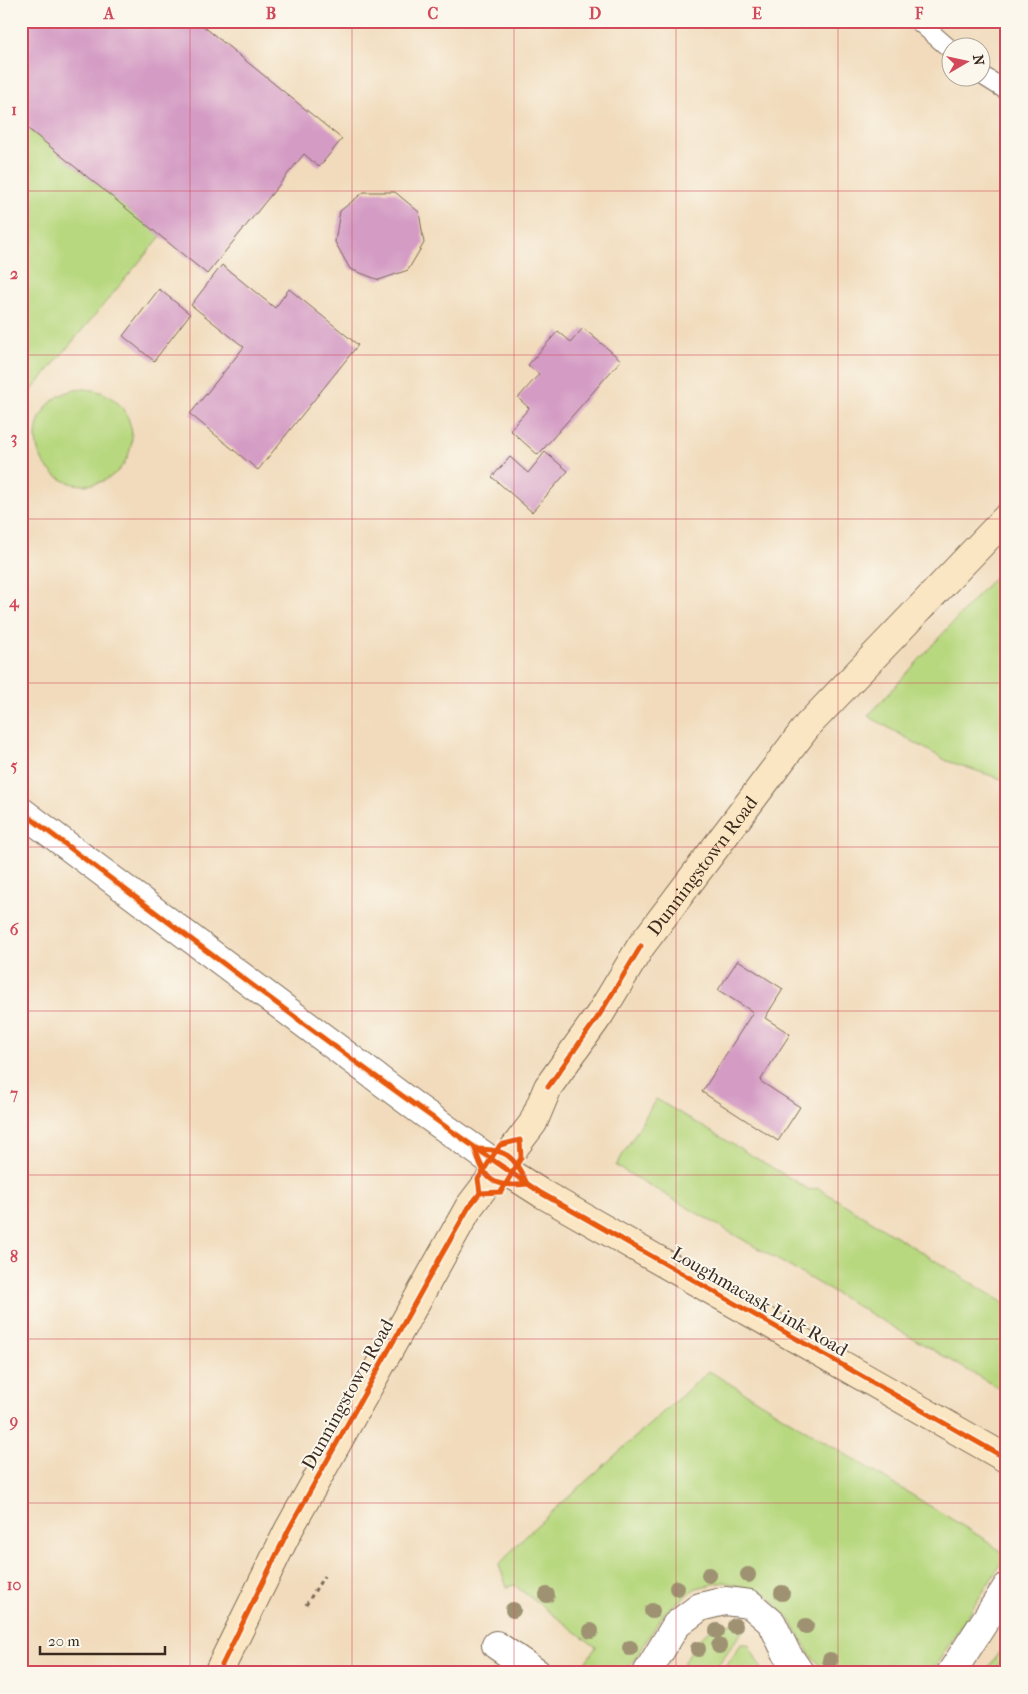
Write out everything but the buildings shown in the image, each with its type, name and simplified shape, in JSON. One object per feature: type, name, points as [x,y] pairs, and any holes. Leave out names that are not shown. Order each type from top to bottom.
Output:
[{"type":"street","name":"Dunningstown Road","points":[[218,1673],[288,1528],[469,1207],[533,1123],[548,1087],[600,1014],[641,946],[808,725],[1007,517]]},
{"type":"street","points":[[21,811],[409,1102],[500,1167]]},
{"type":"street","name":"Loughmacask Link Road","points":[[500,1167],[550,1198],[1007,1459]]},
{"type":"street","points":[[951,1673],[1007,1587]]},
{"type":"street","points":[[646,1673],[676,1625],[700,1607],[725,1601],[750,1604],[772,1623],[786,1654],[800,1673]]},
{"type":"street","points":[[496,1645],[537,1673]]},
{"type":"lane","points":[[918,21],[940,40]]},
{"type":"lane","points":[[990,81],[1007,92]]},
{"type":"path","points":[[306,1605],[324,1576]]},
{"type":"green space","points":[[21,123],[161,236],[21,403]]},
{"type":"green space","points":[[84,389],[102,393],[118,403],[128,419],[132,437],[128,455],[118,471],[102,481],[84,485],[66,481],[50,471],[40,455],[36,437],[40,419],[50,403],[66,393]]},
{"type":"green space","points":[[1007,563],[1007,781],[947,761],[868,716]]},
{"type":"green space","points":[[656,1099],[810,1190],[818,1188],[1007,1305],[1007,1393],[616,1166]]},
{"type":"green space","points":[[709,1371],[989,1542],[1006,1556],[931,1673],[827,1673],[809,1653],[790,1620],[766,1593],[724,1582],[696,1588],[665,1612],[631,1664],[621,1673],[578,1673],[596,1647],[514,1585],[507,1587],[499,1565],[525,1536]]},
{"type":"green space","points":[[732,1623],[747,1625],[712,1673],[690,1673],[681,1667],[696,1643],[706,1633],[712,1629]]},
{"type":"green space","points":[[1007,1640],[1007,1650],[993,1673],[985,1673]]},
{"type":"green space","points":[[741,1644],[748,1644],[764,1673],[722,1673]]},
{"type":"cycle path","points":[[21,811],[344,1053],[541,1193],[1007,1459]]},
{"type":"cycle path","points":[[548,1087],[600,1014],[641,946]]},
{"type":"cycle path","points":[[520,1140],[521,1158],[501,1192],[480,1193],[478,1179],[500,1145],[520,1140]]},
{"type":"cycle path","points":[[475,1149],[494,1150],[508,1156],[518,1166],[527,1184],[506,1185],[492,1180],[483,1169],[475,1149]]},
{"type":"cycle path","points":[[218,1673],[289,1529],[441,1256],[469,1207],[480,1193]]}]
